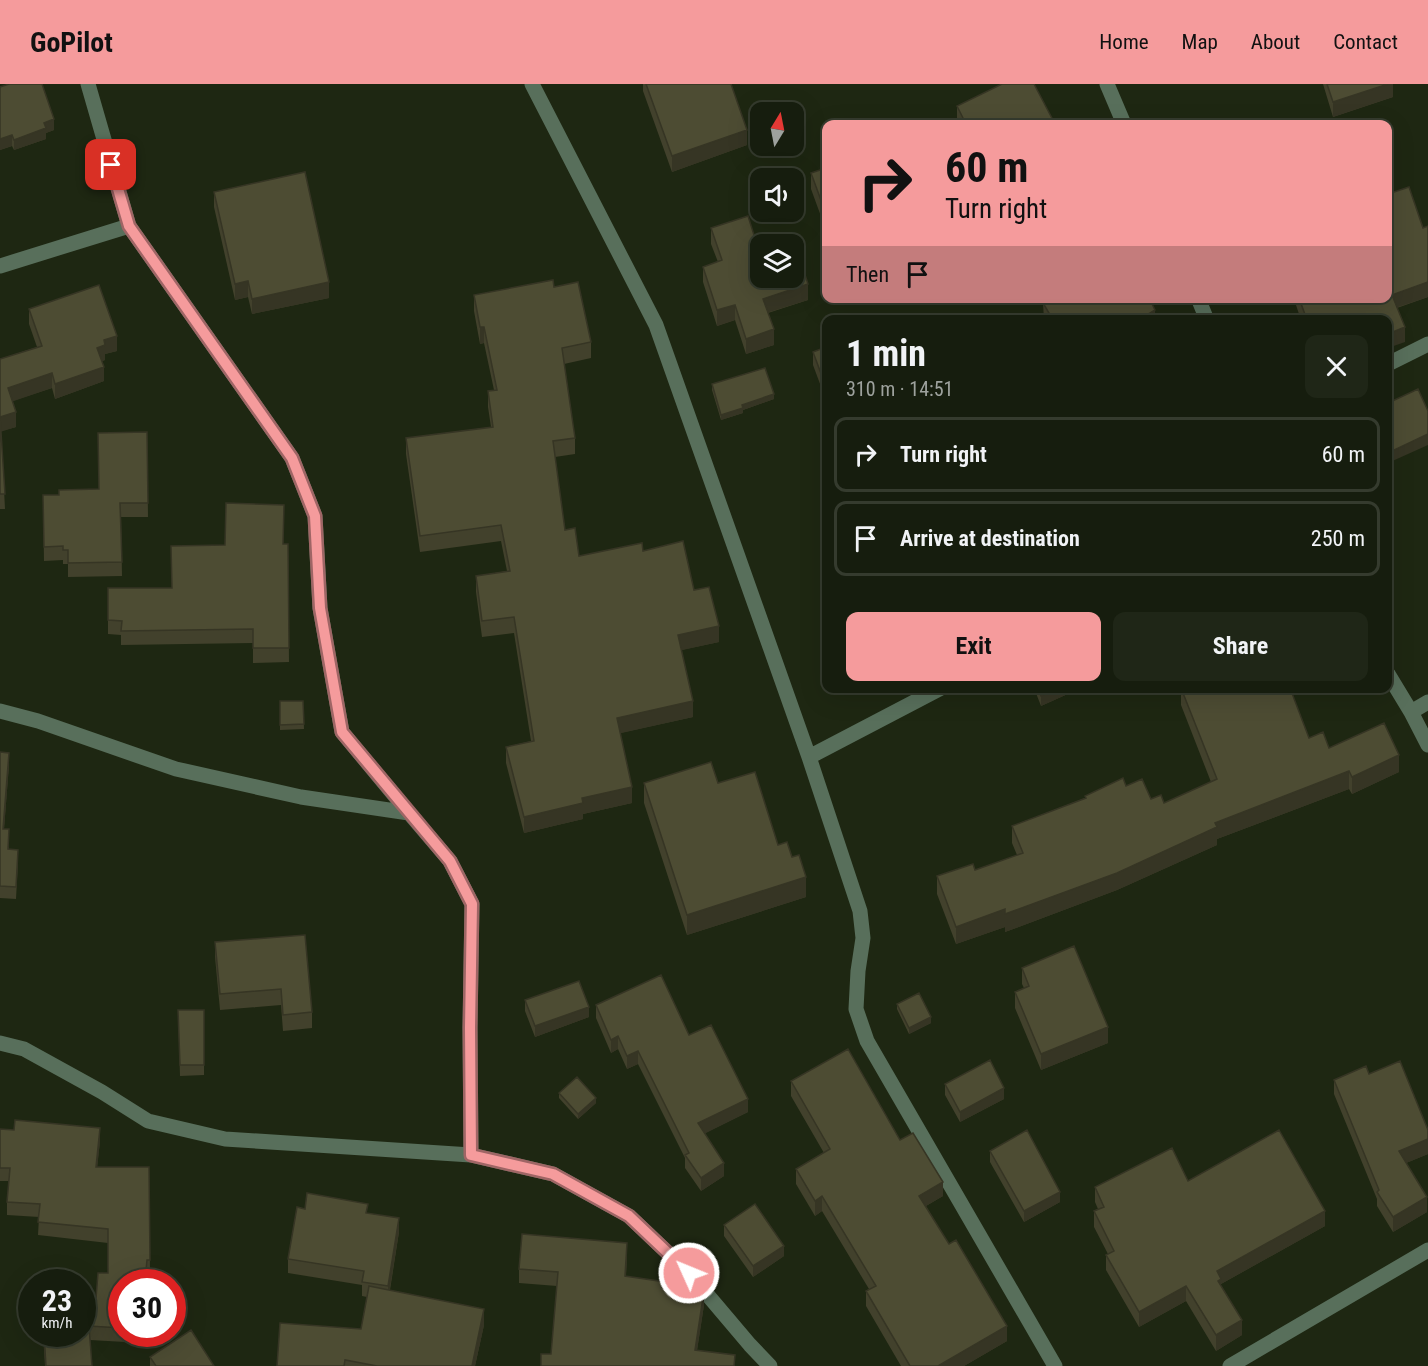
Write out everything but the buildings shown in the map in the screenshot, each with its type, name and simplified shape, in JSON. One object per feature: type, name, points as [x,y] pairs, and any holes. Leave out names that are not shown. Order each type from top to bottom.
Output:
[{"type":"street","points":[[88,84],[129,226],[292,458],[315,516],[320,608],[342,732],[450,861],[472,904],[471,1155]]},
{"type":"street","points":[[532,84],[656,325],[808,757],[860,911],[863,938],[856,1009],[867,1041],[1055,1366]]},
{"type":"street","points":[[1107,84],[1122,120]]},
{"type":"street","points":[[0,266],[129,226]]},
{"type":"street","points":[[1392,362],[1428,344]]},
{"type":"street","points":[[1392,681],[1428,745]]},
{"type":"street","points":[[808,757],[931,693]]},
{"type":"street","points":[[1411,712],[1428,702]]},
{"type":"street","points":[[0,711],[176,769],[301,797],[409,813]]},
{"type":"street","points":[[0,1042],[24,1049],[102,1092],[148,1121],[225,1139],[471,1155],[553,1174],[629,1216],[689,1273],[770,1366]]},
{"type":"street","points":[[1230,1366],[1428,1250]]},
{"type":"route","points":[[111,165],[129,226],[292,458],[315,516],[320,608],[342,732],[450,861],[472,904],[471,1155],[553,1174],[629,1216],[689,1273]]}]
